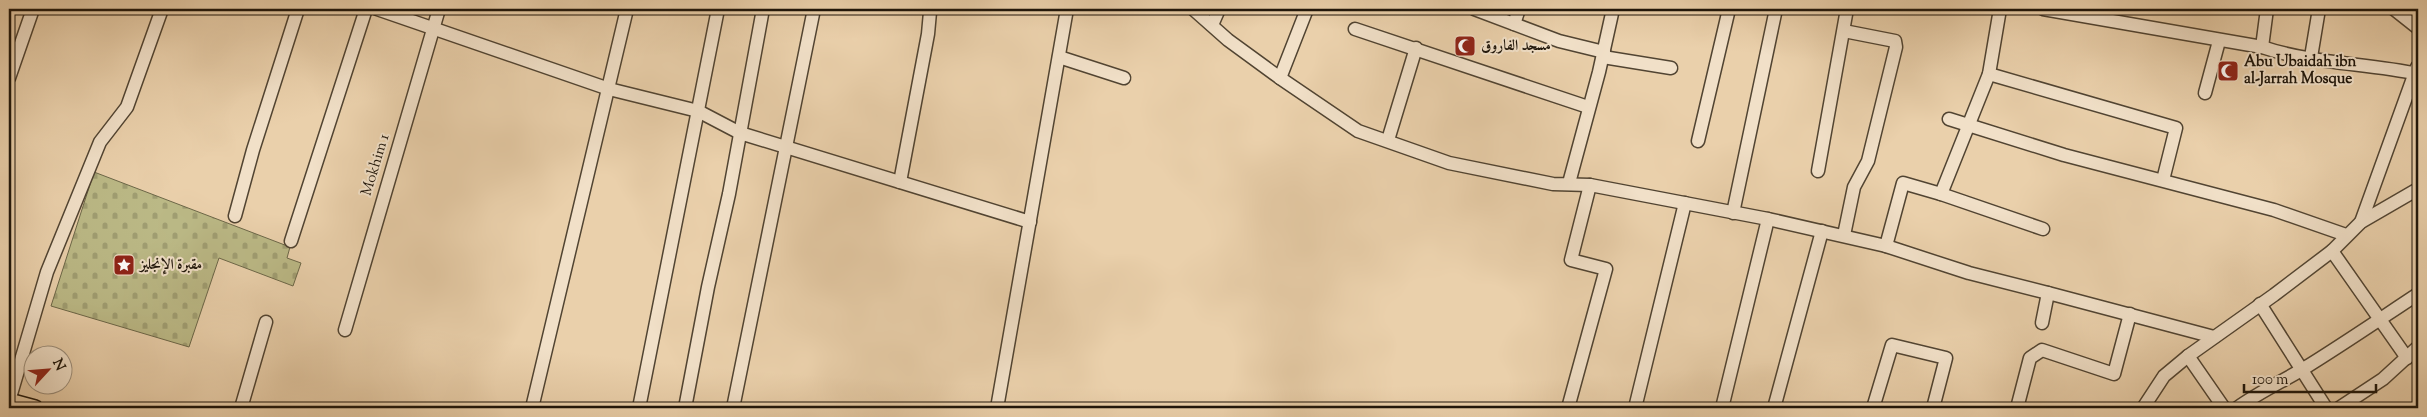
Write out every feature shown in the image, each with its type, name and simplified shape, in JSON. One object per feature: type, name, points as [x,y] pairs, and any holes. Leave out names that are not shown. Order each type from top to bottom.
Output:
[{"type":"main road","points":[[9,401],[35,408]]},
{"type":"street","points":[[9,78],[33,9]]},
{"type":"street","points":[[9,401],[47,272],[100,142],[127,107],[162,9]]},
{"type":"street","points":[[235,216],[253,150],[298,9]]},
{"type":"street","points":[[292,241],[366,9]]},
{"type":"street","points":[[377,9],[609,89],[698,110],[740,133],[1030,222]]},
{"type":"street","name":"Mokhim 1","points":[[344,330],[439,9]]},
{"type":"street","points":[[532,408],[627,9]]},
{"type":"street","points":[[639,408],[718,9]]},
{"type":"street","points":[[685,408],[763,9]]},
{"type":"street","points":[[733,408],[814,9]]},
{"type":"street","points":[[900,182],[925,50],[930,12],[927,9]]},
{"type":"street","points":[[997,408],[1067,9]]},
{"type":"street","points":[[1193,9],[1280,78],[1358,131],[1449,162],[1493,173],[1553,184],[1590,185],[1844,235],[1886,246],[1969,273],[2214,336]]},
{"type":"street","points":[[1212,25],[1219,9]]},
{"type":"street","points":[[1280,78],[1307,9]]},
{"type":"street","points":[[1474,9],[1559,41],[1604,54],[1671,68]]},
{"type":"street","points":[[1514,24],[1519,9]]},
{"type":"street","points":[[1569,183],[1588,107],[1604,54],[1613,9]]},
{"type":"street","points":[[1698,141],[1729,9]]},
{"type":"street","points":[[1733,213],[1776,9]]},
{"type":"street","points":[[1818,170],[1844,31],[1846,9]]},
{"type":"street","points":[[1941,194],[1989,74],[2000,9]]},
{"type":"street","points":[[2043,9],[2104,15],[2219,41],[2262,47],[2285,54],[2311,57],[2352,66],[2417,71],[2361,222]]},
{"type":"street","points":[[2262,47],[2268,9]]},
{"type":"street","points":[[2311,57],[2319,9]]},
{"type":"street","points":[[2394,9],[2418,28]]},
{"type":"street","points":[[1355,29],[1588,107]]},
{"type":"street","points":[[1844,31],[1884,37],[1895,41],[1896,47],[1868,161],[1854,187],[1844,235]]},
{"type":"street","points":[[2205,93],[2219,41]]},
{"type":"street","points":[[1388,140],[1416,48]]},
{"type":"street","points":[[1059,57],[1124,78]]},
{"type":"street","points":[[1989,74],[2176,128],[2163,180]]},
{"type":"street","points":[[1949,119],[2064,155],[2274,210],[2346,236]]},
{"type":"street","points":[[1886,246],[1903,183],[2043,229]]},
{"type":"street","points":[[1568,408],[1606,269],[1571,260],[1590,185]]},
{"type":"street","points":[[2143,408],[2164,376],[2188,356],[2332,251],[2361,222],[2418,189]]},
{"type":"street","points":[[1635,408],[1685,203]]},
{"type":"street","points":[[1722,408],[1768,219]]},
{"type":"street","points":[[1774,408],[1822,231]]},
{"type":"street","points":[[2332,251],[2407,358]]},
{"type":"street","points":[[2042,322],[2048,293]]},
{"type":"street","points":[[2237,408],[2258,393],[2302,369],[2418,294]]},
{"type":"street","points":[[2260,304],[2326,408]]},
{"type":"street","points":[[2017,408],[2030,358],[2042,350],[2114,374],[2130,314]]},
{"type":"street","points":[[240,408],[266,322]]},
{"type":"street","points":[[1873,408],[1892,345],[1946,358],[1933,408]]},
{"type":"street","points":[[2339,408],[2383,379],[2418,347]]},
{"type":"street","points":[[2188,356],[2224,408]]},
{"type":"green space","points":[[94,172],[290,247],[287,258],[301,263],[293,286],[219,258],[189,347],[51,306]]},
{"type":"place","name":"مسجد الفاروق","points":[[1465,46]]},
{"type":"place","name":"Abu Ubaidah ibn al-Jarrah Mosque","points":[[2228,71]]},
{"type":"place","name":"مقبرة الإنجليز","points":[[124,265]]}]
